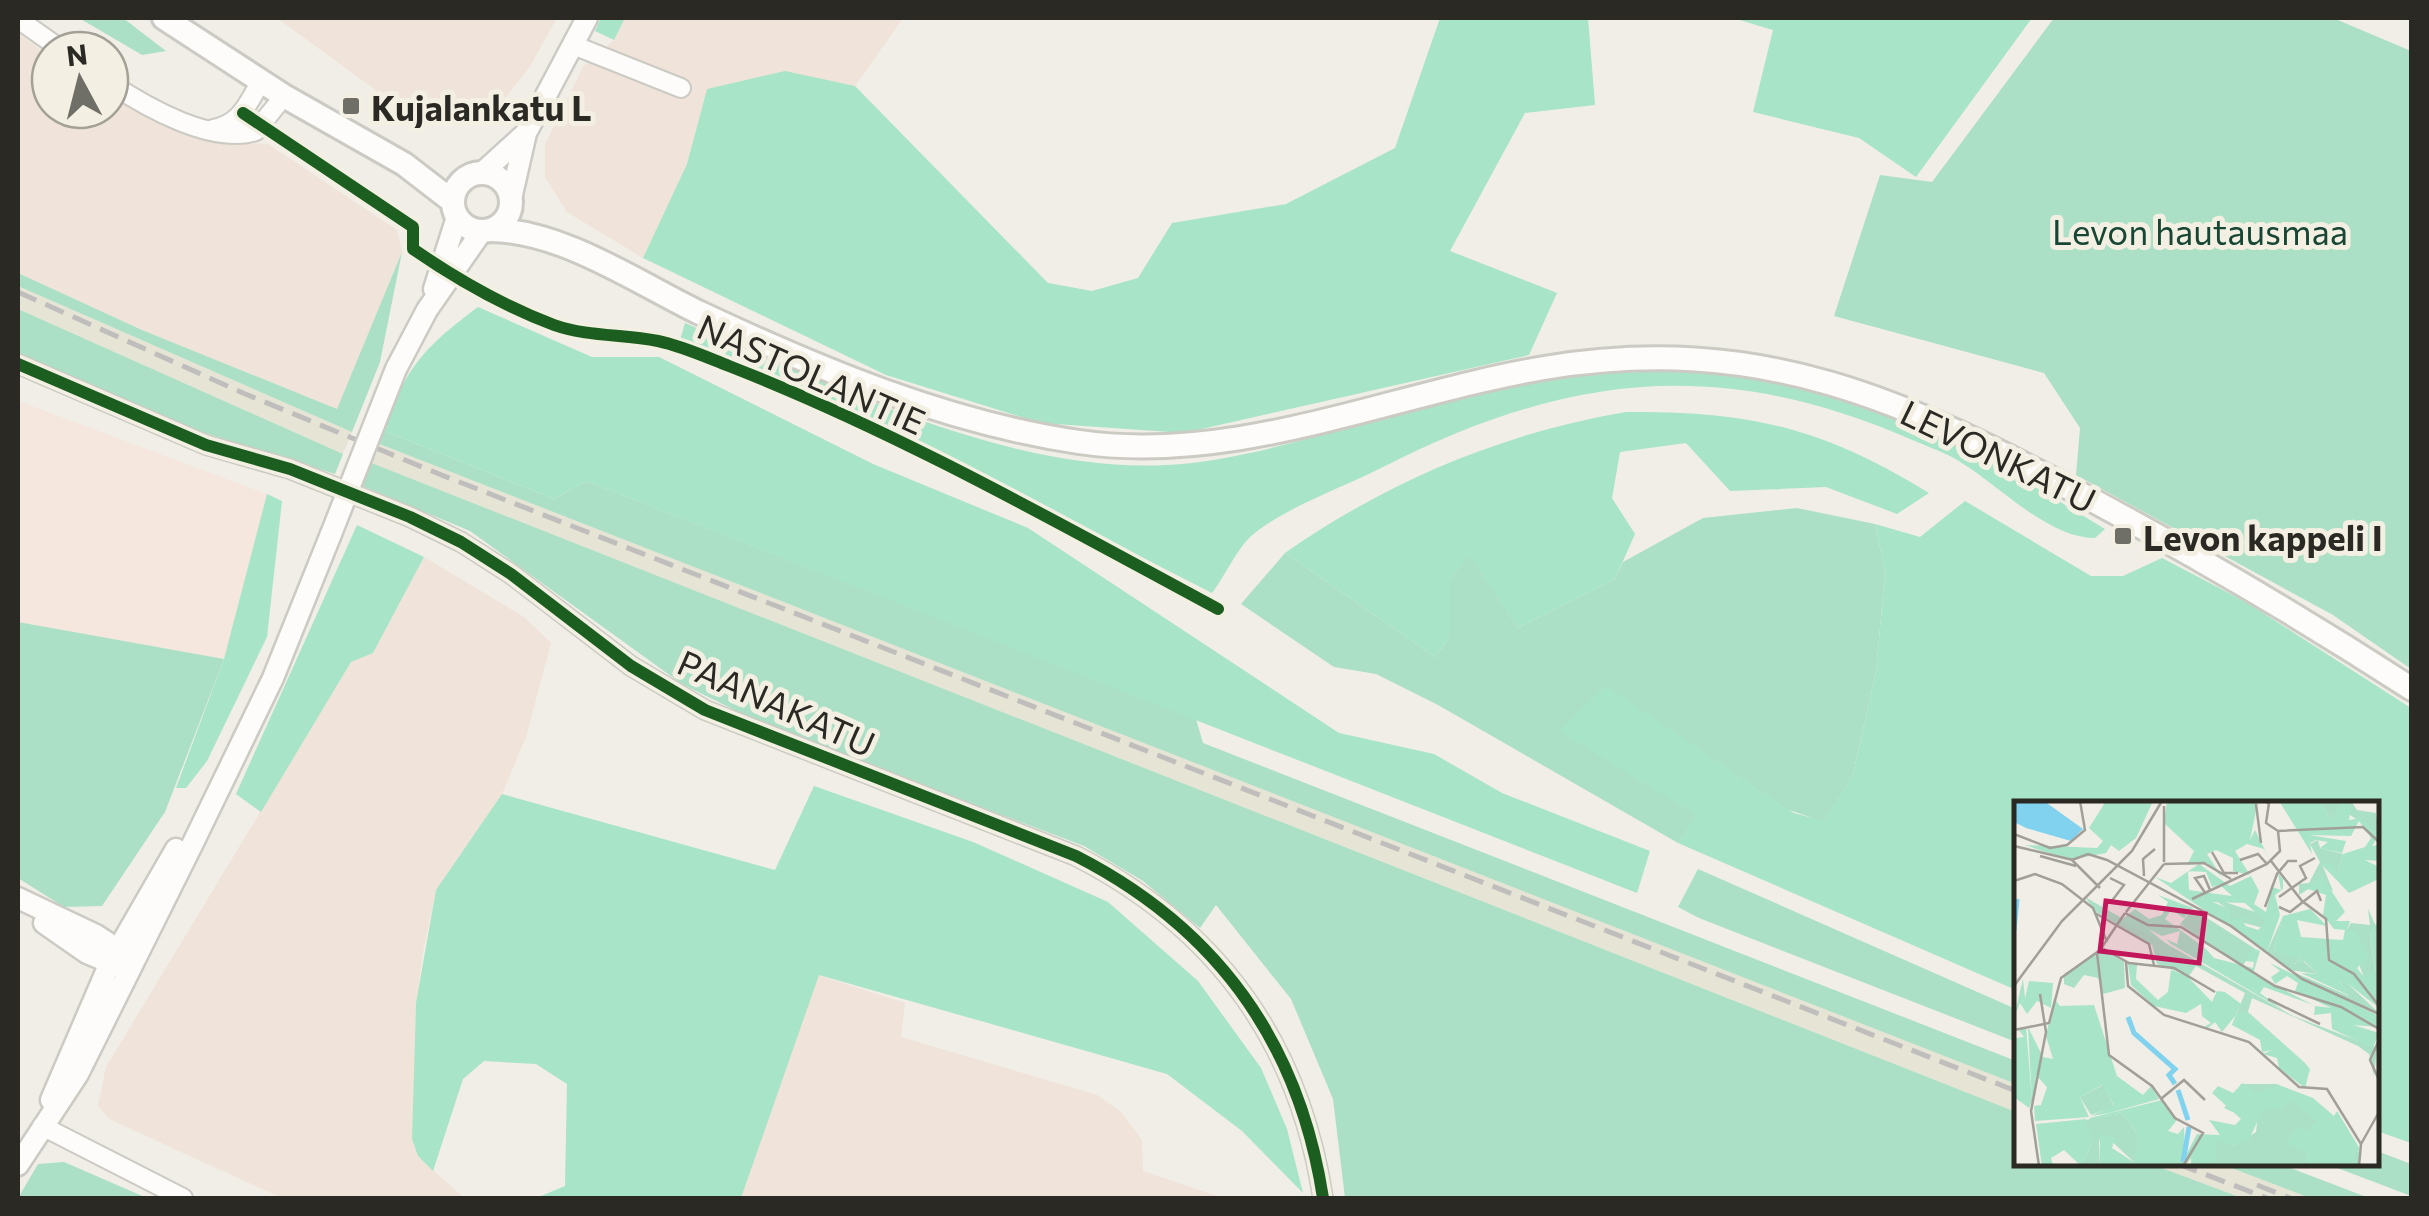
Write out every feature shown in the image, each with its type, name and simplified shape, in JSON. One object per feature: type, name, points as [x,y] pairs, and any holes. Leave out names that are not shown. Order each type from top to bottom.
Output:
[{"type":"main road","points":[[164,18],[284,96],[404,164],[455,210],[468,228],[486,231],[503,222],[511,201],[498,178],[404,164]]},
{"type":"main road","points":[[455,210],[473,175]]},
{"type":"main road","name":"NASTOLANTIE","points":[[511,201],[576,252]]},
{"type":"main road","name":"NASTOLANTIE","points":[[486,231],[517,233],[576,252],[702,314],[904,396],[978,421],[1080,443],[1178,447],[1236,438],[1543,368]]},
{"type":"main road","name":"LEVONKATU","points":[[1543,368],[1674,358],[1784,371],[1880,397],[2001,450],[2235,577],[2412,689]]},
{"type":"street","points":[[511,201],[526,133],[588,18]]},
{"type":"street","points":[[574,45],[680,88]]},
{"type":"street","points":[[208,130],[229,126],[243,113],[261,81]]},
{"type":"street","points":[[130,93],[208,130],[242,136],[256,131],[284,96]]},
{"type":"street","points":[[473,175],[526,133]]},
{"type":"street","points":[[427,310],[455,210]]},
{"type":"street","points":[[18,1165],[78,1074],[119,959],[240,745],[273,678],[396,369],[427,310],[486,231]]},
{"type":"street","name":"PAANAKATU","points":[[18,364],[206,445],[305,474],[410,517],[461,542],[632,666],[705,710],[1060,850],[1118,877],[1188,928],[1218,961],[1275,1044],[1308,1124],[1324,1198]]},
{"type":"street","points":[[18,899],[119,959]]},
{"type":"street","points":[[42,1126],[183,1198]]},
{"type":"shaded area","points":[[277,18],[557,18],[529,68],[505,98],[467,123],[436,122],[392,102]]},
{"type":"shaded area","points":[[625,18],[903,18],[855,86],[785,72],[707,89],[687,164],[643,258],[567,212],[545,177],[545,144],[583,67],[614,40]]},
{"type":"shaded area","points":[[18,33],[30,42],[30,130],[130,130],[130,104],[224,142],[268,144],[397,230],[402,252],[337,409],[142,330],[18,273]]},
{"type":"shaded area","points":[[18,286],[352,432],[343,454],[18,309]]},
{"type":"shaded area","points":[[18,401],[267,494],[224,659],[18,622]]},
{"type":"shaded area","points":[[377,443],[2014,1083],[2014,1111],[369,462]]},
{"type":"shaded area","points":[[424,557],[524,617],[551,643],[526,737],[502,794],[436,890],[423,952],[416,1003],[412,1139],[418,1157],[464,1198],[282,1198],[109,1119],[98,1106],[106,1067],[351,662],[373,653]]},
{"type":"shaded area","points":[[818,975],[905,1003],[901,1037],[1097,1095],[1121,1112],[1142,1140],[1143,1171],[1223,1198],[741,1198]]},
{"type":"shaded area","points":[[2156,1166],[2226,1166],[2310,1198],[2242,1198]]},
{"type":"green space","points":[[79,18],[123,18],[166,51],[142,55],[130,48],[130,30],[99,30]]},
{"type":"green space","points":[[601,18],[625,18],[614,40],[595,31]]},
{"type":"green space","points":[[1440,18],[1588,18],[1595,105],[1525,113],[1450,251],[1557,293],[1529,355],[1184,433],[1041,423],[886,375],[643,258],[687,164],[707,89],[785,71],[855,86],[1048,283],[1092,291],[1138,278],[1172,223],[1286,204],[1395,148]]},
{"type":"green space","points":[[1733,18],[2032,18],[1916,177],[1859,138],[1753,112],[1773,30]]},
{"type":"green space","name":"Levon hautausmaa","points":[[2054,18],[2333,18],[2411,51],[2411,669],[2333,615],[2076,475],[2080,428],[2044,373],[1834,316],[1880,175],[1932,182]]},
{"type":"green space","points":[[402,252],[380,362],[352,432],[18,286],[18,273],[142,330],[337,409]]},
{"type":"green space","points":[[478,307],[592,357],[659,357],[873,464],[1028,528],[1339,733],[1434,754],[1502,793],[1650,851],[1637,893],[586,481],[554,499],[382,430],[419,360]]},
{"type":"green space","points":[[18,309],[343,454],[335,474],[189,428],[20,355]]},
{"type":"green space","points":[[685,323],[920,420],[1044,455],[1106,464],[1167,465],[1239,455],[1462,395],[1573,375],[1630,370],[1743,374],[1799,383],[1907,418],[1983,456],[2105,529],[2095,538],[2058,529],[1952,457],[1840,413],[1773,395],[1708,387],[1644,387],[1581,395],[1517,411],[1452,435],[1302,504],[1250,538],[1212,593],[821,394],[680,340]]},
{"type":"green space","points":[[1626,412],[1711,415],[1785,428],[1855,453],[1929,493],[1897,514],[1826,487],[1730,491],[1686,443],[1620,452],[1612,498],[1635,534],[1615,579],[1518,628],[1470,556],[1449,579],[1449,638],[1435,657],[1285,553],[1364,504],[1448,463],[1535,433]]},
{"type":"green space","points":[[382,430],[554,499],[586,481],[1196,719],[1203,743],[2014,1060],[2014,1083],[377,443]]},
{"type":"green space","points":[[369,462],[2014,1111],[2014,1166],[2156,1166],[2242,1198],[1345,1198],[1333,1099],[1291,999],[1216,905],[1200,928],[1143,881],[1084,846],[769,727],[682,684],[470,531],[360,485]]},
{"type":"green space","points":[[267,494],[282,501],[267,637],[207,761],[186,788],[176,788],[224,659]]},
{"type":"green space","points":[[1965,501],[2091,576],[2123,576],[2162,558],[2246,602],[2411,708],[2411,1143],[2379,1132],[2379,801],[2014,801],[2014,989],[1678,843],[1696,815],[1559,731],[1606,686],[1794,813],[1824,821],[1853,774],[1876,672],[1885,572],[1875,524],[1920,537]]},
{"type":"green space","points":[[1797,508],[1875,524],[1885,572],[1876,672],[1853,774],[1824,822],[1560,730],[1697,815],[1678,843],[1438,705],[1376,674],[1334,667],[1241,604],[1285,553],[1435,657],[1449,638],[1449,579],[1470,555],[1518,628],[1615,579],[1623,562],[1703,518]]},
{"type":"green space","points":[[357,525],[424,557],[373,653],[351,662],[261,812],[236,794]]},
{"type":"green space","points":[[18,622],[224,659],[165,812],[102,906],[64,907],[18,878]]},
{"type":"green space","points":[[814,786],[973,842],[1108,902],[1198,981],[1261,1068],[1287,1129],[1303,1193],[1242,1131],[1167,1074],[819,975],[741,1198],[536,1198],[565,1186],[567,1084],[536,1064],[484,1061],[463,1079],[433,1171],[418,1156],[412,1139],[416,1003],[436,890],[502,794],[775,870]]},
{"type":"green space","points":[[1698,869],[2014,1008],[2014,1041],[1699,918],[1678,907]]},
{"type":"green space","points":[[2379,1152],[2411,1164],[2411,1196],[2332,1166],[2379,1166]]},
{"type":"green space","points":[[64,1162],[147,1198],[18,1198],[38,1164]]},
{"type":"green space","points":[[2226,1166],[2285,1166],[2369,1198],[2310,1198]]},
{"type":"railway","points":[[18,292],[243,393],[439,474],[2014,1090]]},
{"type":"railway","points":[[2183,1166],[2267,1198]]},
{"type":"railway","points":[[2257,1185],[2290,1198]]},
{"type":"cycle path","points":[[243,113],[413,227],[413,249],[499,301],[567,329],[676,346],[792,392],[977,480],[1218,609]]},
{"type":"cycle path","points":[[18,364],[206,445],[290,469],[410,517],[461,542],[511,574],[631,666],[705,710],[1076,856],[1126,885],[1171,918],[1210,955],[1271,1040],[1294,1089],[1311,1141],[1323,1198]]},
{"type":"place","name":"Kujalankatu L","points":[[351,106]]},
{"type":"place","name":"Levon kappeli I","points":[[2123,536]]}]
